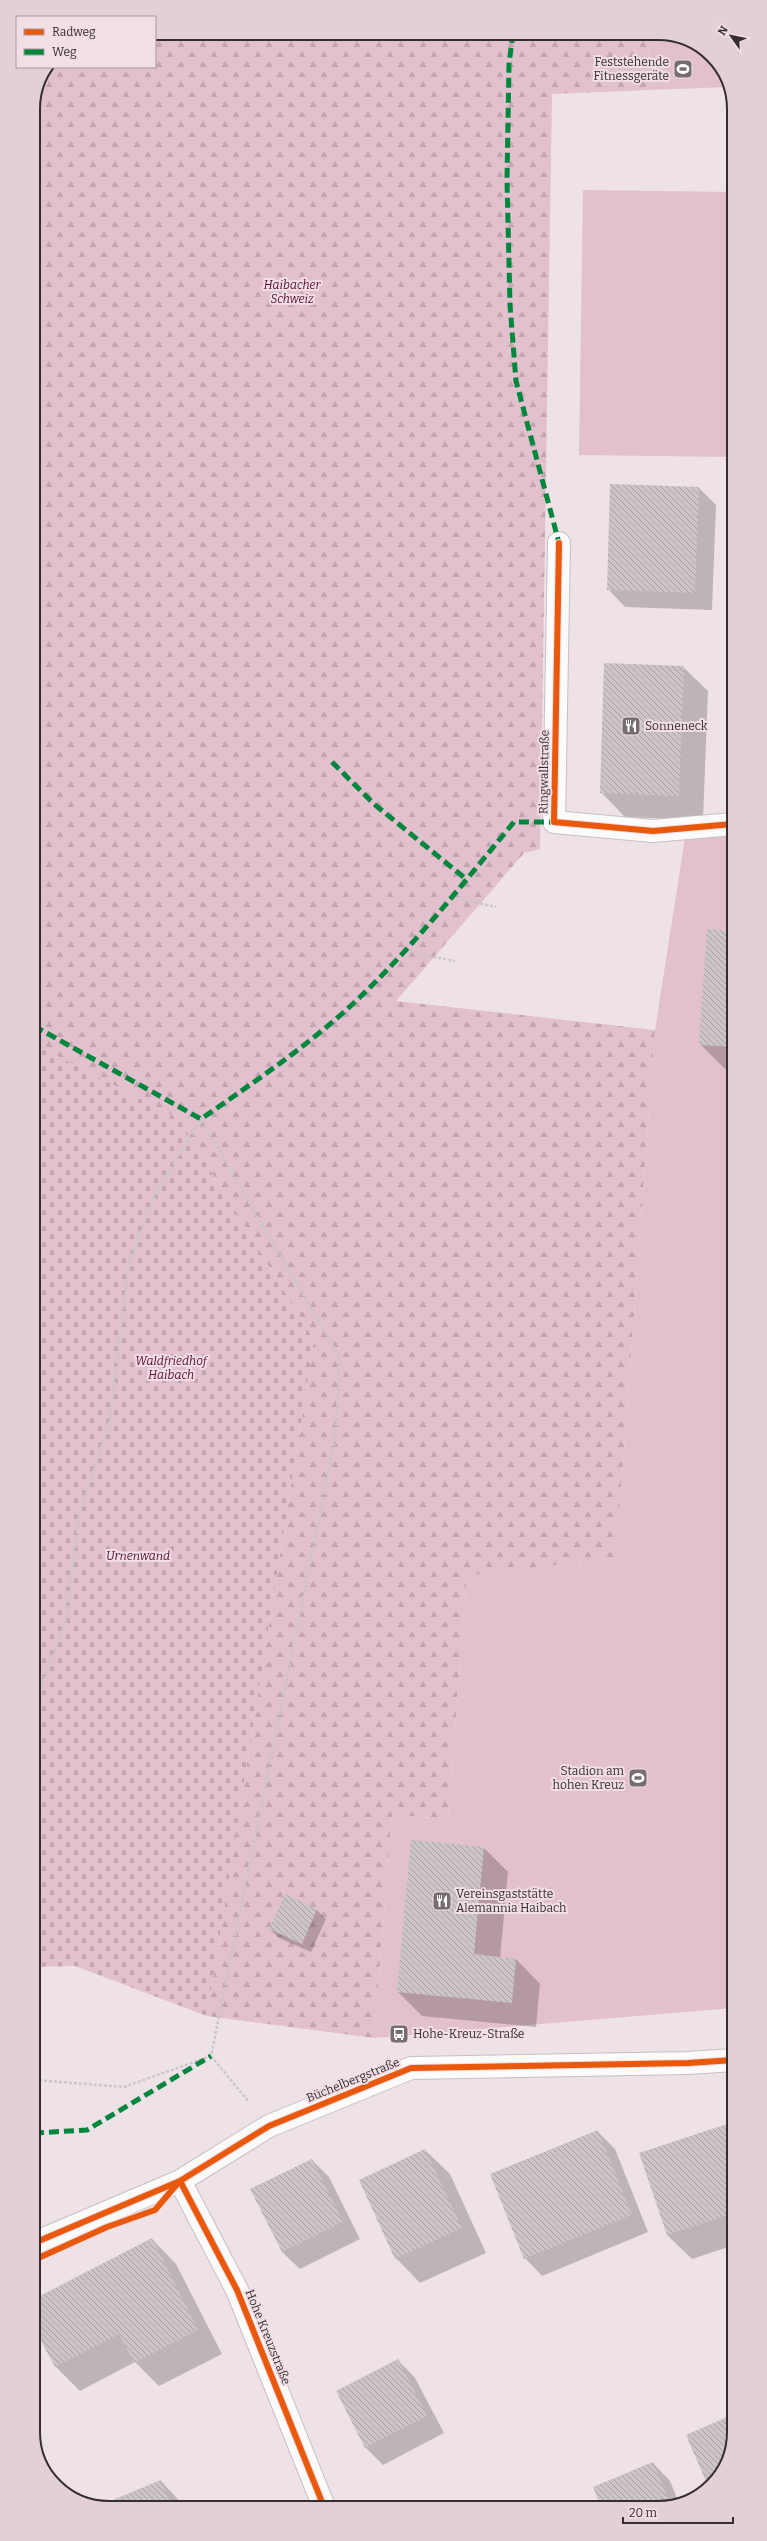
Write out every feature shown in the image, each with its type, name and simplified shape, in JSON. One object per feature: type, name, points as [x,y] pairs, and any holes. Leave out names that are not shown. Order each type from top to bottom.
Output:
[{"type":"street","name":"Ringwallstraße","points":[[560,543],[554,822],[652,831],[727,825]]},
{"type":"street","name":"Büchelbergstraße","points":[[40,2240],[180,2181],[269,2126],[411,2068],[688,2063],[727,2060]]},
{"type":"street","name":"Hohe Kreuzstraße","points":[[180,2181],[237,2290],[322,2501]]},
{"type":"path","points":[[451,897],[496,907]]},
{"type":"path","points":[[404,951],[454,961]]},
{"type":"path","points":[[40,1691],[67,1618],[79,1514],[110,1420],[129,1262],[157,1191],[201,1120],[340,1358],[335,1440],[211,2056]]},
{"type":"path","points":[[40,2080],[124,2087],[211,2056]]},
{"type":"path","points":[[211,2056],[269,2126]]},
{"type":"green space","name":"Haibacher Schweiz","points":[[156,40],[648,40],[649,90],[552,94],[540,849],[524,853],[396,1001],[655,1030],[616,1558],[467,1576],[448,1819],[392,1815],[374,2038],[207,2016],[314,1340],[179,1119],[40,1047],[40,109],[41,95],[45,82],[54,68],[156,68]]},
{"type":"green space","name":"Feststehende Fitnessgeräte","points":[[648,40],[672,41],[685,45],[704,57],[710,63],[718,74],[723,87],[649,90]]},
{"type":"green space","points":[[583,190],[727,192],[727,457],[579,455]]},
{"type":"green space","points":[[727,834],[727,2009],[374,2038],[392,1815],[448,1819],[467,1576],[616,1558],[655,1030],[685,838]]},
{"type":"green space","name":"Waldfriedhof Haibach","points":[[40,1047],[179,1119],[314,1340],[207,2016],[75,1966],[40,1967]]},
{"type":"building","points":[[610,484],[699,487],[695,593],[607,590]]},
{"type":"building","points":[[604,663],[684,666],[679,796],[600,793]]},
{"type":"building","points":[[707,929],[727,931],[727,1047],[699,1045]]},
{"type":"building","name":"Vereinsgaststätte Alemannia Haibach","points":[[411,1840],[484,1847],[474,1954],[516,1959],[512,2003],[397,1992]]},
{"type":"building","points":[[285,1894],[317,1909],[302,1944],[269,1929]]},
{"type":"building","points":[[727,2124],[727,2215],[667,2235],[639,2153]]},
{"type":"building","points":[[598,2130],[632,2215],[524,2259],[490,2174]]},
{"type":"building","points":[[425,2149],[462,2228],[395,2259],[359,2180]]},
{"type":"building","points":[[312,2159],[343,2222],[282,2252],[250,2189]]},
{"type":"building","points":[[152,2238],[198,2330],[134,2363],[119,2334],[55,2367],[40,2339],[40,2296]]},
{"type":"building","points":[[398,2359],[427,2416],[365,2448],[336,2391]]},
{"type":"building","points":[[727,2417],[726,2446],[718,2467],[706,2482],[686,2435]]},
{"type":"building","points":[[653,2462],[668,2500],[599,2501],[593,2487]]},
{"type":"building","points":[[161,2480],[169,2501],[110,2501]]},
{"type":"marked path","points":[[512,40],[509,64],[507,180],[510,305],[516,381],[559,543]]},
{"type":"marked path","points":[[332,762],[374,804],[466,879]]},
{"type":"marked path","points":[[40,1029],[201,1119],[274,1067],[344,1012],[411,944],[514,822],[554,822]]},
{"type":"marked path","points":[[40,2133],[87,2130],[211,2056]]},
{"type":"cycle path","points":[[559,543],[554,822],[653,831],[727,825]]},
{"type":"cycle path","points":[[40,2240],[180,2181],[269,2126],[411,2068],[688,2063],[727,2060]]},
{"type":"cycle path","points":[[180,2181],[237,2290],[322,2501]]},
{"type":"cycle path","points":[[40,2257],[107,2227],[155,2210],[178,2183]]},
{"type":"place","name":"Feststehende Fitnessgeräte","points":[[683,69]]},
{"type":"place","name":"Sonneneck","points":[[631,726]]},
{"type":"place","name":"Stadion am hohen Kreuz","points":[[638,1778]]},
{"type":"place","name":"Vereinsgaststätte Alemannia Haibach","points":[[442,1901]]},
{"type":"place","name":"Hohe-Kreuz-Straße","points":[[399,2034]]},
{"type":"park label","name":"Urnenwand","points":[[138,1556]]}]
